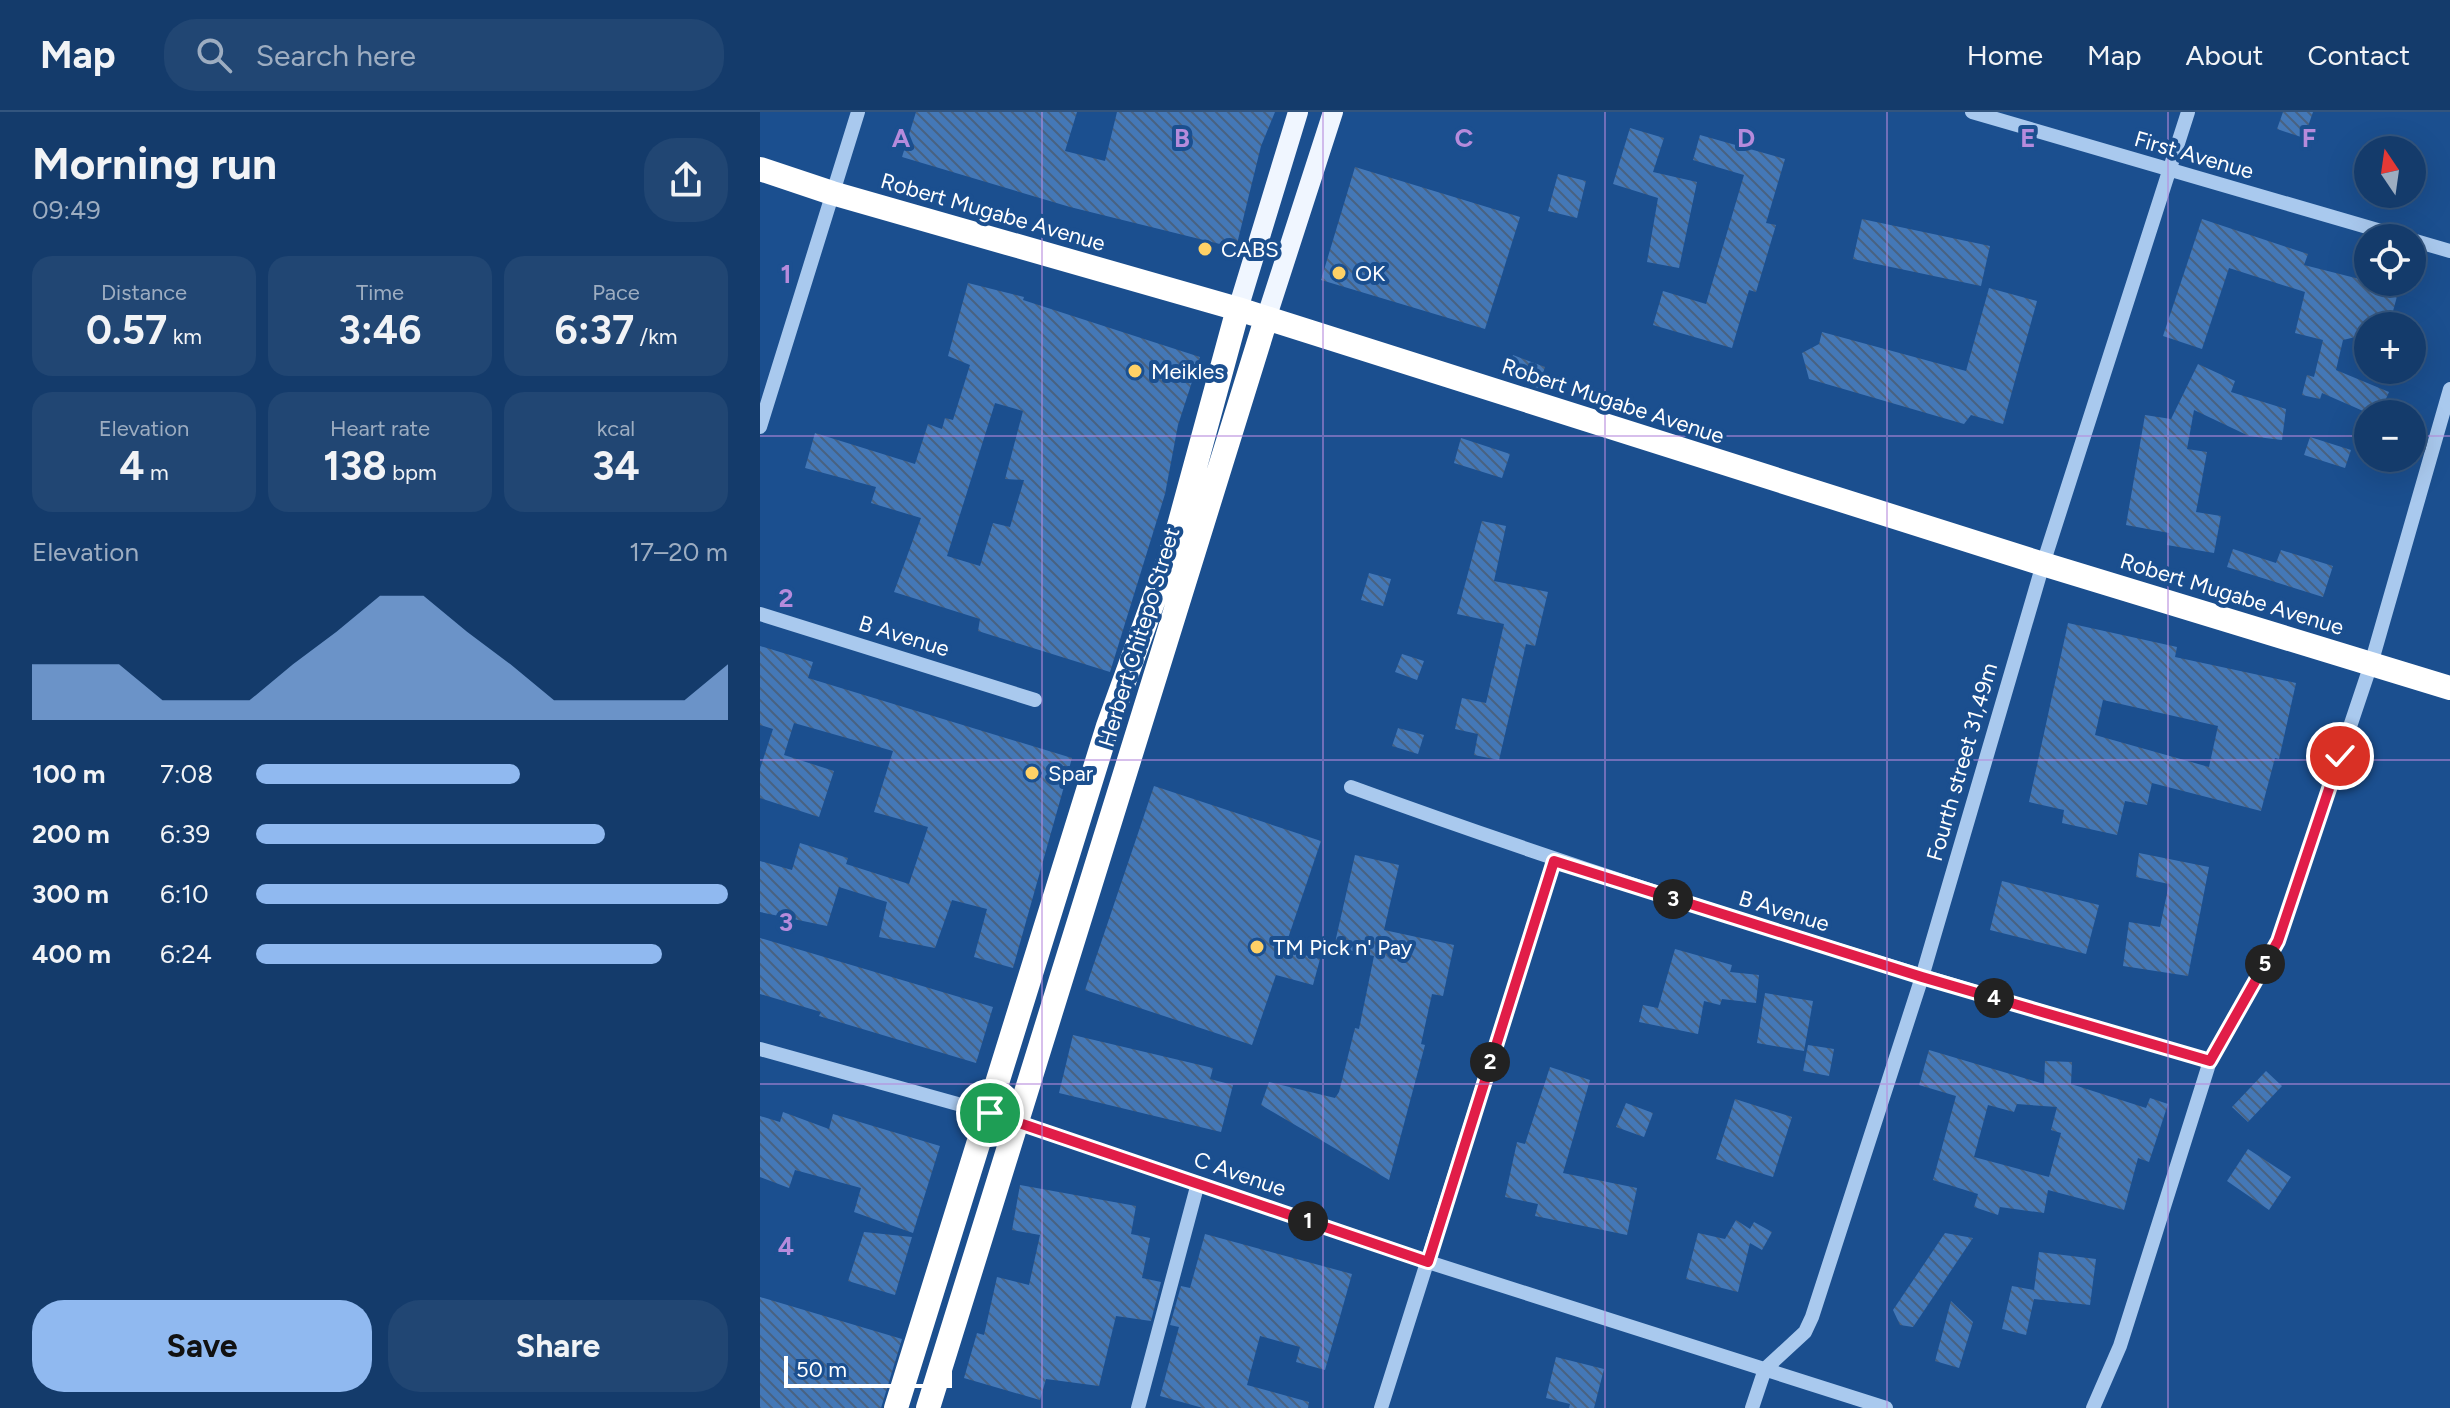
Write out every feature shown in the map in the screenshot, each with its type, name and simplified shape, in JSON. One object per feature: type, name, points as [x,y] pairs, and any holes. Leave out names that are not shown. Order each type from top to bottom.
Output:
[{"type":"highway","name":"Robert Mugabe Avenue","points":[[760,169],[832,193],[1238,309],[2043,564],[2450,688]]},
{"type":"highway","name":"Herbert Chitepo Street","points":[[896,1408],[1108,726],[1174,544],[1238,309]]},
{"type":"highway","name":"Herbert Chitepo Street","points":[[928,1408],[1266,319]]},
{"type":"main road","name":"Herbert Chitepo Street","points":[[1238,309],[1298,112]]},
{"type":"main road","name":"Herbert Chitepo Street","points":[[1266,319],[1333,112]]},
{"type":"street","points":[[760,427],[858,112]]},
{"type":"street","name":"First Avenue","points":[[1972,112],[2356,224]]},
{"type":"street","name":"Fourth street 31,49m","points":[[1752,1408],[1765,1369],[1805,1332],[1812,1317],[1922,977],[2043,564],[2188,112]]},
{"type":"street","points":[[2426,244],[2450,251]]},
{"type":"street","points":[[2093,1408],[2120,1346],[2210,1061],[2278,941],[2371,664],[2450,389]]},
{"type":"street","name":"B Avenue","points":[[760,614],[1035,700]]},
{"type":"street","name":"B Avenue","points":[[1351,787],[1554,861],[1922,977],[2210,1061]]},
{"type":"street","points":[[1381,1408],[1554,861]]},
{"type":"street","name":"C Avenue","points":[[760,1049],[990,1113],[1428,1262],[1886,1408]]},
{"type":"street","points":[[1138,1408],[1198,1183]]},
{"type":"building","points":[[916,112],[1077,112],[1065,151],[1105,161],[1117,112],[1275,112],[1261,146],[1236,248],[1070,207],[902,157]]},
{"type":"building","points":[[2283,112],[2313,112],[2304,138],[2277,129]]},
{"type":"building","points":[[1630,128],[1664,138],[1653,172],[1697,182],[1679,268],[1647,262],[1658,198],[1613,184]]},
{"type":"building","points":[[1700,135],[1785,159],[1766,223],[1776,225],[1756,292],[1749,290],[1732,348],[1653,325],[1663,291],[1706,304],[1744,175],[1693,160]]},
{"type":"building","points":[[1355,167],[1520,217],[1485,329],[1321,280]]},
{"type":"building","points":[[1558,174],[1586,181],[1577,218],[1548,211]]},
{"type":"building","points":[[1862,219],[1990,246],[1981,286],[1853,259]]},
{"type":"building","points":[[2202,219],[2308,254],[2304,265],[2354,278],[2354,296],[2397,296],[2393,312],[2354,312],[2354,337],[2343,340],[2336,370],[2354,377],[2354,384],[2370,384],[2389,392],[2385,400],[2354,400],[2354,407],[2322,393],[2320,399],[2302,395],[2307,375],[2314,377],[2323,340],[2295,333],[2305,292],[2229,268],[2202,349],[2163,336]]},
{"type":"building","points":[[968,283],[1024,297],[1023,300],[1200,357],[1178,425],[1165,494],[1110,672],[978,631],[980,619],[894,592],[921,518],[871,503],[876,487],[805,468],[815,433],[915,464],[928,424],[942,429],[945,418],[953,420],[970,365],[948,356]],"holes":[[[995,403],[1023,411],[1005,479],[1024,480],[1010,527],[993,523],[980,566],[947,556]]]},
{"type":"building","points":[[1989,288],[2037,301],[2003,424],[1971,415],[1964,424],[1809,379],[1802,353],[1819,344],[1822,332],[1966,371]]},
{"type":"building","points":[[1513,355],[1545,367],[1538,388],[1505,376]]},
{"type":"building","points":[[2198,364],[2235,381],[2231,392],[2286,409],[2282,440],[2249,436],[2194,410],[2187,449],[2207,452],[2196,512],[2221,516],[2214,553],[2167,545],[2169,533],[2126,525],[2145,415],[2171,419]]},
{"type":"building","points":[[2310,437],[2351,450],[2345,468],[2304,455]]},
{"type":"building","points":[[1461,438],[1510,454],[1502,478],[1454,463]]},
{"type":"building","points":[[1482,521],[1506,526],[1494,581],[1548,592],[1535,646],[1526,644],[1499,760],[1474,755],[1478,734],[1455,729],[1462,698],[1486,703],[1504,624],[1457,614]]},
{"type":"building","points":[[2233,549],[2276,563],[2281,550],[2333,566],[2323,597],[2227,567]]},
{"type":"building","points":[[1369,573],[1391,579],[1383,606],[1361,600]]},
{"type":"building","points":[[2068,623],[2177,647],[2175,657],[2296,683],[2279,759],[2275,758],[2261,811],[2152,783],[2147,805],[2125,801],[2117,835],[2062,823],[2064,810],[2029,802]],"holes":[[[2103,700],[2218,726],[2209,767],[2095,735]]]},
{"type":"building","points":[[760,646],[813,662],[808,678],[1072,758],[1013,968],[974,957],[987,909],[952,900],[935,948],[879,937],[887,902],[839,887],[827,926],[760,912],[760,861],[792,870],[800,843],[848,858],[846,864],[909,884],[928,827],[874,812],[893,751],[794,723],[784,755],[834,771],[819,817],[760,798],[760,769],[773,729],[760,725]]},
{"type":"building","points":[[1402,654],[1424,661],[1417,680],[1395,672]]},
{"type":"building","points":[[1398,728],[1424,735],[1418,754],[1392,746]]},
{"type":"building","points":[[1154,786],[1321,841],[1284,950],[1320,959],[1313,985],[1276,975],[1252,1045],[1085,990]]},
{"type":"building","points":[[2139,853],[2209,867],[2188,976],[2123,966],[2129,922],[2160,927],[2169,884],[2136,877]]},
{"type":"building","points":[[1355,855],[1399,865],[1384,930],[1454,945],[1443,996],[1432,994],[1421,1044],[1425,1045],[1389,1180],[1261,1105],[1269,1082],[1335,1098],[1339,1092],[1355,1028],[1359,1029],[1374,956],[1334,947]]},
{"type":"building","points":[[2002,881],[2099,905],[2086,954],[1990,930]]},
{"type":"building","points":[[760,938],[993,1007],[976,1063],[819,1016],[821,1012],[760,994]]},
{"type":"building","points":[[1675,949],[1732,965],[1730,972],[1759,975],[1756,1003],[1722,999],[1720,1005],[1704,1001],[1698,1034],[1639,1022],[1643,1005],[1658,1008]]},
{"type":"building","points":[[1765,993],[1813,1001],[1804,1051],[1757,1043]]},
{"type":"building","points":[[1073,1035],[1213,1068],[1210,1079],[1233,1085],[1221,1132],[1059,1093]]},
{"type":"building","points":[[1808,1045],[1834,1049],[1829,1076],[1803,1071]]},
{"type":"building","points":[[1929,1050],[2044,1084],[2045,1061],[2072,1062],[2071,1084],[2146,1108],[2150,1098],[2168,1104],[2149,1162],[2138,1158],[2124,1210],[2048,1190],[2044,1213],[2000,1207],[1998,1215],[1974,1207],[1978,1194],[1933,1180],[1956,1096],[1919,1085]],"holes":[[[2017,1104],[2057,1107],[2051,1130],[2061,1133],[2049,1177],[1974,1157],[1988,1105],[2014,1112]]]},
{"type":"building","points":[[1550,1067],[1590,1080],[1563,1173],[1637,1188],[1627,1235],[1535,1216],[1538,1204],[1505,1197],[1517,1142],[1525,1144]]},
{"type":"building","points":[[2266,1071],[2282,1086],[2248,1122],[2232,1107]]},
{"type":"building","points":[[1735,1099],[1792,1117],[1773,1177],[1716,1159]]},
{"type":"building","points":[[1626,1103],[1653,1113],[1644,1137],[1616,1127]]},
{"type":"building","points":[[783,1112],[829,1129],[833,1114],[940,1146],[913,1233],[854,1212],[861,1188],[795,1170],[789,1188],[760,1177],[760,1116],[780,1122]]},
{"type":"building","points":[[2248,1149],[2291,1177],[2269,1210],[2227,1181]]},
{"type":"building","points":[[1020,1185],[1136,1206],[1131,1234],[1150,1238],[1142,1278],[1161,1282],[1151,1321],[1116,1316],[1099,1386],[1046,1379],[1040,1400],[964,1378],[977,1333],[984,1335],[997,1277],[1029,1285],[1040,1235],[1012,1230]]},
{"type":"building","points":[[1736,1220],[1750,1229],[1754,1222],[1772,1232],[1762,1250],[1750,1243],[1738,1292],[1686,1279],[1698,1233],[1725,1239]]},
{"type":"building","points":[[864,1232],[912,1237],[895,1295],[848,1281]]},
{"type":"building","points":[[1945,1233],[1973,1238],[1913,1327],[1900,1325],[1893,1310]]},
{"type":"building","points":[[1205,1234],[1352,1274],[1325,1370],[1296,1362],[1300,1347],[1260,1336],[1247,1385],[1309,1402],[1308,1408],[1203,1408],[1160,1396],[1179,1327],[1170,1325],[1181,1286],[1190,1288]]},
{"type":"building","points":[[2039,1252],[2096,1259],[2090,1305],[2034,1299],[2026,1335],[2002,1329],[2012,1286],[2034,1290]]},
{"type":"building","points":[[760,1297],[902,1339],[881,1408],[760,1408]]},
{"type":"building","points":[[1951,1301],[1973,1322],[1959,1368],[1935,1361]]},
{"type":"building","points":[[1556,1357],[1604,1369],[1594,1408],[1569,1408],[1570,1404],[1546,1398]]},
{"type":"place","name":"CABS","points":[[1205,249]]},
{"type":"place","name":"OK","points":[[1339,273]]},
{"type":"place","name":"Meikles","points":[[1135,371]]},
{"type":"place","name":"Spar","points":[[1032,773]]},
{"type":"place","name":"TM Pick n' Pay","points":[[1257,947]]},
{"type":"route","points":[[990,1113],[1428,1262],[1554,861],[1922,977],[2210,1061],[2278,941],[2340,756]]}]
